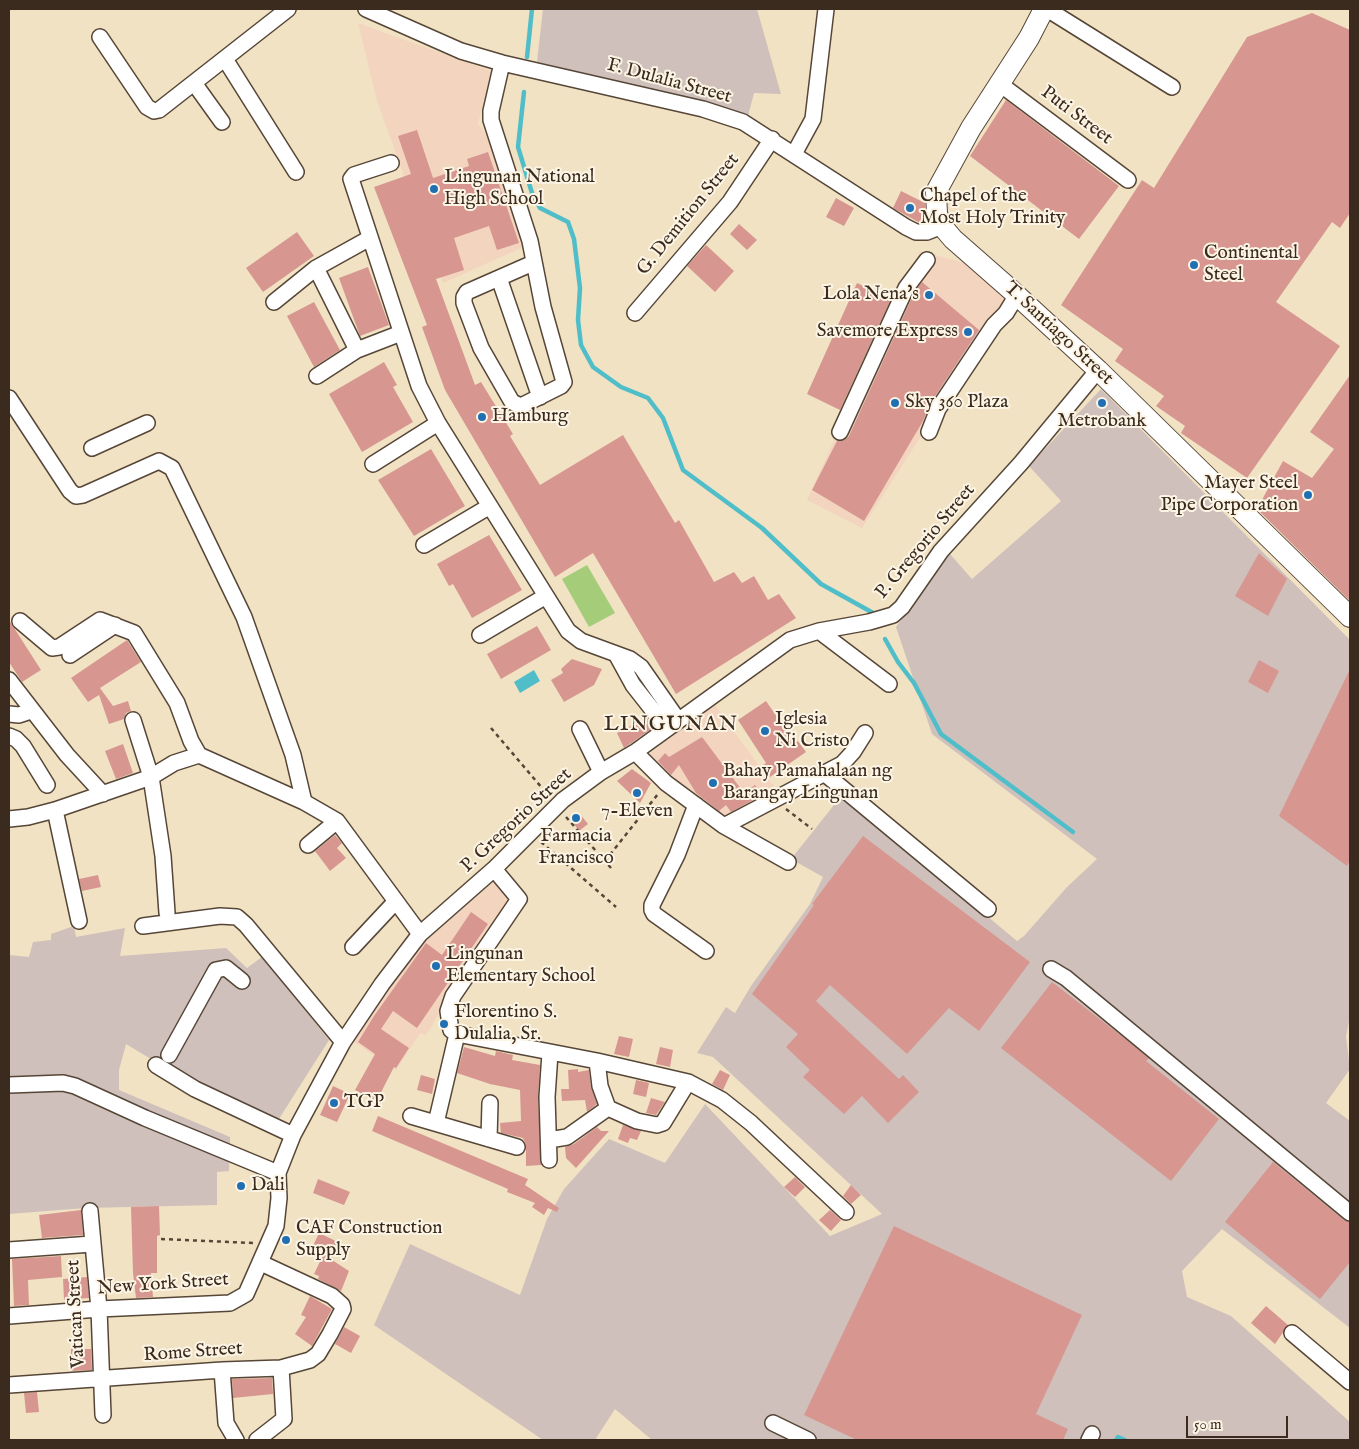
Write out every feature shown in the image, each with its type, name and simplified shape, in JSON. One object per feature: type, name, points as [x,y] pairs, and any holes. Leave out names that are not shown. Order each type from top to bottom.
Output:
[{"type":"main road","points":[[942,226],[937,214],[936,192],[971,128],[1029,38],[1045,9]]},
{"type":"main road","name":"T. Santiago Street","points":[[942,226],[953,239],[1018,295],[1098,370],[1350,618]]},
{"type":"street","points":[[100,37],[147,107],[154,111],[159,110],[288,9]]},
{"type":"street","name":"F. Dulalia Street","points":[[366,9],[461,51],[502,63],[703,109],[742,122],[772,139],[906,227],[916,232],[927,232],[942,226]]},
{"type":"street","points":[[794,154],[813,118],[826,9]]},
{"type":"street","points":[[1045,9],[1172,87]]},
{"type":"street","points":[[225,59],[296,172]]},
{"type":"street","points":[[502,63],[491,111],[491,120],[530,240],[542,307],[564,382],[561,386],[521,406],[512,402],[481,348],[464,303],[468,292],[533,263]]},
{"type":"street","points":[[194,83],[222,122]]},
{"type":"street","name":"Puti Street","points":[[1000,84],[1128,180]]},
{"type":"street","name":"G. Demition Street","points":[[635,313],[730,202],[772,139]]},
{"type":"street","points":[[391,163],[354,175],[351,179],[400,333],[419,386],[438,423],[568,631],[581,642],[630,659],[640,667],[660,695],[672,724]]},
{"type":"street","points":[[274,302],[316,268],[370,238]]},
{"type":"street","points":[[840,432],[906,288],[927,260]]},
{"type":"street","points":[[316,268],[357,350]]},
{"type":"street","points":[[499,278],[540,397]]},
{"type":"street","points":[[929,432],[938,409],[994,325],[1006,313],[1018,295]]},
{"type":"street","points":[[317,376],[357,350],[400,333]]},
{"type":"street","name":"P. Gregorio Street","points":[[279,1198],[278,1173],[293,1135],[343,1042],[382,984],[420,934],[494,869],[557,806],[601,772],[635,752],[790,640],[818,631],[869,622],[893,615],[902,607],[941,550],[1021,463],[1098,370]]},
{"type":"street","points":[[9,398],[70,491],[76,496],[84,495],[159,461],[172,468],[244,617],[293,755],[304,802]]},
{"type":"street","points":[[92,448],[147,423]]},
{"type":"street","points":[[373,464],[438,423]]},
{"type":"street","points":[[424,545],[490,506]]},
{"type":"street","points":[[480,635],[546,596]]},
{"type":"street","points":[[20,621],[52,648],[59,647],[100,620],[134,633],[177,702],[191,741],[200,755],[304,802],[337,820],[420,934]]},
{"type":"street","points":[[70,655],[115,625]]},
{"type":"street","points":[[818,631],[888,684]]},
{"type":"street","points":[[616,654],[648,705],[672,724]]},
{"type":"street","points":[[9,680],[31,711],[67,755],[103,794]]},
{"type":"street","points":[[648,705],[660,695]]},
{"type":"street","points":[[9,714],[18,715],[31,711]]},
{"type":"street","points":[[133,720],[151,778],[163,856],[167,913]]},
{"type":"street","points":[[580,729],[601,772]]},
{"type":"street","points":[[724,826],[842,764],[866,732]]},
{"type":"street","points":[[9,736],[16,739],[23,746],[47,785]]},
{"type":"street","points":[[635,752],[666,783],[724,826],[788,862]]},
{"type":"street","points":[[9,819],[28,817],[55,810],[151,778],[174,763],[200,755]]},
{"type":"street","points":[[824,773],[988,909]]},
{"type":"street","points":[[696,805],[677,855],[652,905],[652,910],[654,914],[706,951]]},
{"type":"street","points":[[55,810],[79,921]]},
{"type":"street","points":[[308,845],[337,820]]},
{"type":"street","points":[[494,869],[519,898],[453,996],[448,1011],[451,1030],[458,1034],[597,1061],[688,1082],[722,1100],[751,1123],[846,1212]]},
{"type":"street","points":[[354,947],[396,901]]},
{"type":"street","points":[[143,926],[220,916],[237,917],[343,1042]]},
{"type":"street","points":[[169,1055],[216,970],[226,968],[242,981]]},
{"type":"street","points":[[1051,970],[1066,978],[1350,1213]]},
{"type":"street","points":[[436,1123],[458,1034]]},
{"type":"street","points":[[549,1160],[547,1097],[550,1052]]},
{"type":"street","points":[[597,1061],[600,1086],[608,1108],[637,1121],[663,1123],[688,1082]]},
{"type":"street","points":[[156,1065],[195,1089],[293,1135]]},
{"type":"street","points":[[9,1085],[63,1083],[74,1086],[145,1118],[278,1173]]},
{"type":"street","points":[[489,1139],[490,1102]]},
{"type":"street","points":[[549,1140],[567,1137],[608,1108]]},
{"type":"street","points":[[411,1116],[517,1147]]},
{"type":"street","name":"New York Street","points":[[9,1316],[99,1309],[230,1303],[246,1294],[270,1243],[276,1226],[279,1198]]},
{"type":"street","name":"Vatican Street","points":[[90,1211],[99,1309],[100,1380],[103,1415]]},
{"type":"street","points":[[9,1250],[92,1244]]},
{"type":"street","name":"Rome Street","points":[[9,1385],[222,1370],[281,1368],[310,1360],[318,1354],[343,1309],[339,1302],[261,1262]]},
{"type":"street","points":[[1292,1333],[1350,1382]]},
{"type":"street","points":[[257,1440],[284,1419],[281,1368]]},
{"type":"street","points":[[222,1370],[226,1423],[236,1440]]},
{"type":"street","points":[[773,1423],[808,1440]]},
{"type":"path","points":[[491,728],[611,868]]},
{"type":"path","points":[[605,861],[666,783]]},
{"type":"path","points":[[773,799],[812,829]]},
{"type":"path","points":[[530,832],[616,908]]},
{"type":"path","points":[[160,1239],[270,1243]]},
{"type":"shaded area","points":[[543,9],[757,9],[781,94],[754,93],[748,116],[537,62]]},
{"type":"shaded area","points":[[358,23],[491,71],[478,124],[488,137],[526,246],[443,283],[377,101]]},
{"type":"shaded area","name":"Sky 360 Plaza","points":[[920,251],[969,264],[1008,301],[862,528],[807,500]]},
{"type":"shaded area","points":[[1101,389],[1350,640],[1350,1017],[1346,1036],[1350,1069],[1326,1103],[1350,1121],[1350,1328],[1222,1229],[1182,1271],[1187,1297],[1231,1316],[1350,1422],[1350,1440],[652,1440],[615,1409],[595,1440],[543,1440],[374,1325],[410,1244],[520,1295],[547,1219],[564,1189],[609,1139],[665,1163],[705,1104],[830,1236],[882,1214],[713,1057],[697,1053],[726,1007],[735,1013],[751,986],[810,904],[823,877],[791,859],[842,795],[1017,941],[1024,936],[1067,887],[1097,859],[932,734],[896,627],[950,554],[972,579],[1061,501],[1029,466]]},
{"type":"shaded area","points":[[715,705],[778,792],[725,822],[646,758],[680,727]]},
{"type":"shaded area","name":"Lingunan Elementary School","points":[[496,880],[510,900],[451,990],[432,1026],[425,1036],[421,1032],[396,1070],[351,1040],[423,941]]},
{"type":"shaded area","points":[[74,926],[76,937],[125,928],[120,956],[226,948],[247,968],[262,957],[329,1040],[277,1122],[199,1088],[126,1044],[119,1070],[119,1090],[230,1137],[229,1171],[217,1172],[217,1205],[86,1208],[9,1214],[9,955],[29,957],[33,942],[51,940],[51,934]]},
{"type":"green space","points":[[587,565],[615,613],[589,627],[562,579]]},
{"type":"water","points":[[534,670],[540,681],[520,693],[514,682]]},
{"type":"building","name":"Mayer Steel Pipe Corporation","points":[[1312,13],[1350,30],[1350,213],[1340,228],[1332,222],[1276,302],[1340,346],[1247,478],[1181,433],[1185,426],[1156,406],[1164,396],[1115,361],[1123,349],[1061,305],[1142,180],[1154,188],[1247,37]]},
{"type":"building","points":[[1006,100],[1119,186],[1079,239],[970,156]]},
{"type":"building","points":[[417,130],[433,178],[469,166],[467,159],[488,152],[519,243],[497,250],[489,226],[454,238],[464,270],[436,279],[475,385],[481,382],[513,434],[510,436],[540,485],[623,435],[675,523],[679,520],[714,582],[734,572],[742,583],[754,576],[768,600],[779,594],[796,618],[676,694],[593,553],[555,577],[445,390],[422,327],[427,325],[374,187],[411,174],[398,136]]},
{"type":"building","name":"Chapel of the Most Holy Trinity","points":[[901,191],[925,203],[925,212],[920,223],[893,208]]},
{"type":"building","points":[[836,198],[854,208],[844,226],[826,217]]},
{"type":"building","points":[[739,224],[757,240],[747,250],[730,234]]},
{"type":"building","points":[[297,232],[314,256],[263,292],[246,268]]},
{"type":"building","points":[[706,245],[734,271],[715,292],[687,266]]},
{"type":"building","points":[[368,267],[389,325],[360,336],[339,278]]},
{"type":"building","name":"Sky 360 Plaza","points":[[922,282],[979,330],[930,404],[923,421],[864,521],[812,490],[837,441],[845,440],[849,436],[914,293]]},
{"type":"building","points":[[857,283],[891,299],[840,410],[807,394]]},
{"type":"building","points":[[314,302],[340,350],[314,367],[287,316]]},
{"type":"building","points":[[384,362],[397,385],[393,387],[413,422],[362,452],[329,394]]},
{"type":"building","name":"Mayer Steel Pipe Corporation","points":[[1350,375],[1350,601],[1257,509],[1283,461],[1312,478],[1334,449],[1310,432]]},
{"type":"building","points":[[431,449],[465,506],[414,536],[378,480]]},
{"type":"building","points":[[489,535],[522,590],[472,618],[453,584],[449,586],[437,564]]},
{"type":"building","points":[[1259,553],[1287,579],[1268,616],[1235,596]]},
{"type":"building","points":[[9,620],[41,670],[22,682],[9,662]]},
{"type":"building","points":[[537,626],[551,650],[501,679],[487,654]]},
{"type":"building","points":[[127,640],[141,662],[100,688],[113,706],[128,701],[131,711],[126,713],[124,719],[109,724],[99,695],[88,702],[71,678]]},
{"type":"building","points":[[572,659],[602,669],[594,685],[564,702],[551,680],[563,673],[561,669]]},
{"type":"building","points":[[1259,660],[1279,671],[1268,693],[1248,682]]},
{"type":"building","points":[[1350,669],[1350,860],[1347,866],[1279,816]]},
{"type":"building","name":"Iglesia Ni Cristo","points":[[766,701],[795,743],[798,741],[806,752],[770,777],[762,766],[766,763],[738,720]]},
{"type":"building","points":[[647,718],[654,727],[624,748],[617,733]]},
{"type":"building","name":"Bahay Pamahalaan ng Barangay Lingunan","points":[[702,737],[744,793],[755,785],[762,795],[731,812],[726,805],[719,811],[696,793],[679,765],[671,775],[658,761],[665,753],[669,757]]},
{"type":"building","points":[[123,744],[133,773],[116,779],[105,751]]},
{"type":"building","name":"7-Eleven","points":[[632,769],[651,783],[640,803],[617,781]]},
{"type":"building","points":[[579,813],[588,824],[579,831],[571,820]]},
{"type":"building","points":[[335,835],[342,843],[337,848],[346,858],[330,871],[315,851]]},
{"type":"building","points":[[863,836],[1030,962],[979,1031],[949,1008],[907,1054],[830,985],[816,1001],[899,1079],[903,1075],[919,1092],[888,1123],[862,1096],[844,1114],[803,1077],[810,1070],[786,1047],[798,1034],[752,994],[814,905],[812,904]]},
{"type":"building","points":[[98,875],[101,887],[82,891],[79,879]]},
{"type":"building","points":[[471,912],[488,924],[417,1028],[393,1011],[381,1029],[409,1048],[396,1068],[394,1067],[376,1102],[355,1090],[375,1054],[358,1042],[374,1016],[426,943],[442,955]]},
{"type":"building","points":[[1052,982],[1149,1058],[1146,1061],[1219,1119],[1171,1181],[1001,1048]]},
{"type":"building","points":[[619,1036],[633,1039],[629,1057],[614,1054]]},
{"type":"building","points":[[464,1047],[495,1056],[496,1051],[513,1055],[512,1060],[540,1065],[538,1097],[541,1165],[526,1166],[526,1145],[523,1138],[501,1133],[500,1123],[521,1121],[520,1090],[490,1084],[457,1073]]},
{"type":"building","points":[[660,1047],[673,1050],[670,1067],[656,1064]]},
{"type":"building","points":[[578,1069],[578,1072],[589,1070],[591,1087],[597,1104],[587,1112],[585,1100],[562,1101],[561,1089],[569,1089],[568,1070]]},
{"type":"building","points":[[720,1070],[730,1075],[723,1090],[712,1084]]},
{"type":"building","points":[[421,1075],[435,1079],[432,1094],[417,1090]]},
{"type":"building","points":[[636,1080],[649,1083],[646,1097],[633,1094]]},
{"type":"building","points":[[333,1086],[350,1094],[337,1122],[320,1115]]},
{"type":"building","points":[[651,1098],[665,1102],[656,1115],[646,1113]]},
{"type":"building","points":[[378,1116],[528,1179],[525,1185],[559,1208],[557,1212],[548,1208],[544,1215],[532,1207],[535,1203],[507,1192],[508,1189],[372,1131]]},
{"type":"building","points":[[623,1125],[641,1131],[637,1140],[630,1138],[628,1143],[618,1139]]},
{"type":"building","points":[[597,1127],[601,1131],[609,1131],[576,1168],[566,1158],[565,1147],[574,1144]]},
{"type":"building","points":[[1273,1162],[1344,1220],[1350,1222],[1350,1262],[1320,1299],[1225,1222]]},
{"type":"building","points":[[795,1177],[805,1187],[795,1197],[784,1187]]},
{"type":"building","points":[[318,1179],[350,1192],[344,1205],[313,1193]]},
{"type":"building","points":[[851,1185],[861,1195],[851,1204],[843,1196]]},
{"type":"building","points":[[159,1206],[160,1235],[157,1236],[157,1273],[151,1273],[153,1297],[136,1298],[133,1273],[131,1207]]},
{"type":"building","points":[[81,1210],[83,1235],[42,1238],[39,1215]]},
{"type":"building","points":[[830,1210],[841,1220],[831,1231],[819,1220]]},
{"type":"building","points":[[894,1226],[1082,1315],[1036,1414],[1068,1429],[1063,1440],[857,1440],[804,1415]]},
{"type":"building","points":[[319,1233],[340,1243],[332,1260],[349,1271],[341,1291],[318,1279],[319,1276],[314,1274],[324,1253],[312,1248]]},
{"type":"building","points":[[61,1256],[62,1277],[28,1280],[29,1305],[14,1306],[12,1259]]},
{"type":"building","points":[[87,1277],[89,1298],[64,1300],[63,1279]]},
{"type":"building","points":[[310,1296],[332,1309],[312,1346],[295,1334],[306,1317],[301,1315]]},
{"type":"building","points":[[1266,1306],[1288,1325],[1275,1344],[1251,1323]]},
{"type":"building","points":[[344,1327],[360,1336],[351,1353],[335,1344]]},
{"type":"building","points":[[71,1349],[91,1349],[92,1370],[71,1371]]},
{"type":"building","points":[[272,1378],[273,1394],[233,1398],[232,1379]]},
{"type":"building","points":[[37,1392],[39,1412],[26,1413],[24,1393]]},
{"type":"waterway","points":[[527,57],[532,9]]},
{"type":"waterway","points":[[524,92],[518,147],[532,193],[540,208],[568,222],[574,239],[580,288],[578,320],[581,345],[593,367],[621,387],[648,398],[663,418],[683,470],[762,528],[821,584],[875,614]]},
{"type":"waterway","points":[[885,639],[898,662],[914,683],[941,734],[1073,832]]},
{"type":"waterway","points":[[1116,1440],[1118,1437],[1125,1440]]},
{"type":"place","name":"Lingunan National High School","points":[[434,189]]},
{"type":"place","name":"Chapel of the Most Holy Trinity","points":[[910,208]]},
{"type":"place","name":"Continental Steel","points":[[1194,265]]},
{"type":"place","name":"Lola Nena's","points":[[929,295]]},
{"type":"place","name":"Savemore Express","points":[[968,332]]},
{"type":"place","name":"Sky 360 Plaza","points":[[895,403]]},
{"type":"place","name":"Metrobank","points":[[1102,403]]},
{"type":"place","name":"Hamburg","points":[[482,417]]},
{"type":"place","name":"Mayer Steel Pipe Corporation","points":[[1308,495]]},
{"type":"place","name":"Iglesia Ni Cristo","points":[[765,731]]},
{"type":"place","name":"Bahay Pamahalaan ng Barangay Lingunan","points":[[713,783]]},
{"type":"place","name":"7-Eleven","points":[[637,793]]},
{"type":"place","name":"Farmacia Francisco","points":[[576,818]]},
{"type":"place","name":"Lingunan Elementary School","points":[[436,966]]},
{"type":"place","name":"Florentino S. Dulalia, Sr.","points":[[444,1024]]},
{"type":"place","name":"TGP","points":[[334,1103]]},
{"type":"place","name":"Dali","points":[[241,1186]]},
{"type":"place","name":"CAF Construction Supply","points":[[286,1240]]},
{"type":"district","name":"LINGUNAN","points":[[671,726]]}]
